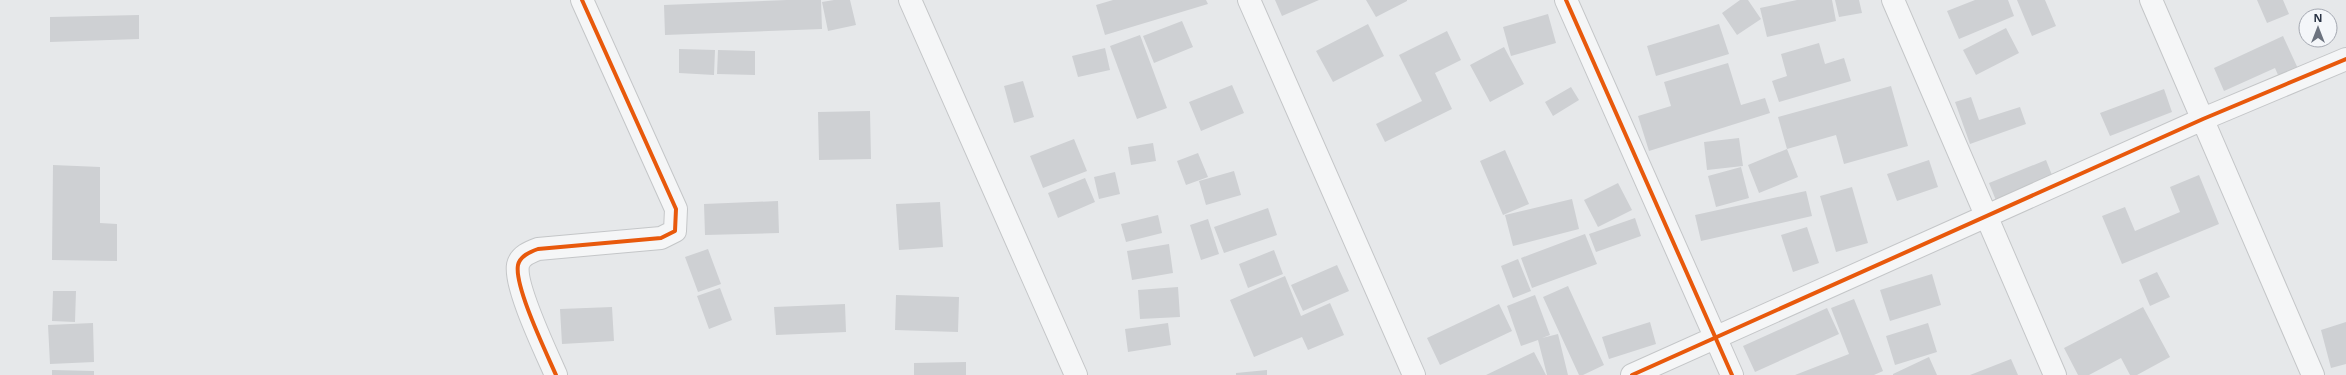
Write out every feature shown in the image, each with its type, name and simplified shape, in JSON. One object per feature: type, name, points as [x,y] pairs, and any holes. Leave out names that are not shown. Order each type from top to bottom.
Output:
[{"type":"street","points":[[556,375],[518,281],[518,264],[526,253],[538,249],[661,238],[675,231],[677,221],[676,210],[582,0]]},
{"type":"street","points":[[910,0],[1076,375]]},
{"type":"street","points":[[1248,0],[1414,375]]},
{"type":"street","points":[[1566,0],[1732,375]]},
{"type":"street","points":[[1892,0],[2055,375]]},
{"type":"street","points":[[2151,0],[2313,375]]},
{"type":"street","points":[[1632,375],[1715,336],[2203,119],[2346,59]]},
{"type":"building","points":[[821,0],[822,29],[665,35],[664,5]]},
{"type":"building","points":[[850,0],[856,25],[828,31],[822,2]]},
{"type":"building","points":[[1113,0],[1206,0],[1208,4],[1105,35],[1096,5]]},
{"type":"building","points":[[1275,0],[1319,0],[1282,16]]},
{"type":"building","points":[[1366,0],[1407,0],[1407,1],[1376,17]]},
{"type":"building","points":[[1740,0],[1748,0],[1761,19],[1737,35],[1722,13]]},
{"type":"building","points":[[1797,0],[1832,0],[1836,21],[1767,37],[1760,8]]},
{"type":"building","points":[[1835,0],[1859,0],[1862,13],[1839,17]]},
{"type":"building","points":[[1975,0],[2008,0],[2014,16],[1959,39],[1947,11]]},
{"type":"building","points":[[2017,0],[2045,0],[2056,26],[2032,36]]},
{"type":"building","points":[[2257,0],[2283,0],[2289,14],[2267,23]]},
{"type":"building","points":[[1548,14],[1556,43],[1511,56],[1503,27]]},
{"type":"building","points":[[139,15],[139,39],[50,42],[50,17]]},
{"type":"building","points":[[1182,21],[1193,47],[1154,63],[1143,36]]},
{"type":"building","points":[[1368,24],[1384,56],[1333,82],[1316,51]]},
{"type":"building","points":[[1719,24],[1729,54],[1656,76],[1647,46]]},
{"type":"building","points":[[2006,28],[2019,53],[1976,75],[1963,50]]},
{"type":"building","points":[[1447,31],[1461,60],[1435,73],[1452,109],[1385,142],[1376,124],[1422,101],[1399,55]]},
{"type":"building","points":[[1140,35],[1167,108],[1137,119],[1110,46]]},
{"type":"building","points":[[2283,36],[2300,73],[2281,82],[2275,68],[2224,91],[2214,68]]},
{"type":"building","points":[[1819,43],[1825,64],[1844,58],[1851,81],[1779,102],[1772,81],[1787,76],[1781,54]]},
{"type":"building","points":[[1504,47],[1524,84],[1490,102],[1470,65]]},
{"type":"building","points":[[1105,48],[1110,70],[1078,77],[1072,56]]},
{"type":"building","points":[[679,49],[715,50],[714,75],[679,73]]},
{"type":"building","points":[[718,50],[755,51],[755,75],[717,74]]},
{"type":"building","points":[[1728,63],[1741,105],[1765,98],[1770,113],[1649,151],[1638,116],[1671,106],[1664,82]]},
{"type":"building","points":[[1023,81],[1034,117],[1014,123],[1004,86]]},
{"type":"building","points":[[1232,85],[1244,113],[1201,131],[1189,102]]},
{"type":"building","points":[[1891,86],[1908,146],[1844,164],[1836,135],[1787,149],[1778,117]]},
{"type":"building","points":[[1571,87],[1579,100],[1553,116],[1545,102]]},
{"type":"building","points":[[2164,89],[2172,112],[2110,136],[2100,113]]},
{"type":"building","points":[[1971,97],[1979,120],[2020,107],[2026,124],[1970,144],[1955,102]]},
{"type":"building","points":[[870,111],[871,159],[819,160],[818,112]]},
{"type":"building","points":[[1739,138],[1743,166],[1707,170],[1704,142]]},
{"type":"building","points":[[1074,139],[1087,171],[1043,188],[1030,156]]},
{"type":"building","points":[[1153,143],[1156,161],[1131,165],[1128,147]]},
{"type":"building","points":[[1787,149],[1798,177],[1759,193],[1748,165]]},
{"type":"building","points":[[1505,150],[1529,204],[1503,215],[1480,161]]},
{"type":"building","points":[[1198,153],[1208,177],[1186,185],[1177,161]]},
{"type":"building","points":[[1929,160],[1938,187],[1897,201],[1887,174]]},
{"type":"building","points":[[2046,160],[2058,190],[2001,213],[1989,183]]},
{"type":"building","points":[[53,165],[100,167],[100,223],[117,224],[117,261],[52,260]]},
{"type":"building","points":[[1741,167],[1749,198],[1716,207],[1708,176]]},
{"type":"building","points":[[1234,171],[1241,195],[1206,205],[1199,181]]},
{"type":"building","points":[[1115,172],[1120,194],[1099,199],[1094,177]]},
{"type":"building","points":[[2199,175],[2219,224],[2122,264],[2102,216],[2125,207],[2135,231],[2180,212],[2170,187]]},
{"type":"building","points":[[1085,178],[1095,202],[1058,218],[1048,193]]},
{"type":"building","points":[[1618,183],[1632,210],[1598,227],[1584,200]]},
{"type":"building","points":[[1852,187],[1868,243],[1836,252],[1820,196]]},
{"type":"building","points":[[1806,191],[1812,216],[1701,241],[1695,215]]},
{"type":"building","points":[[1572,199],[1579,229],[1513,246],[1505,215]]},
{"type":"building","points":[[778,201],[779,233],[705,235],[704,204]]},
{"type":"building","points":[[940,202],[943,247],[899,250],[896,204]]},
{"type":"building","points":[[1268,208],[1277,235],[1224,253],[1214,227]]},
{"type":"building","points":[[1158,215],[1162,233],[1126,242],[1121,224]]},
{"type":"building","points":[[1635,218],[1641,236],[1596,252],[1589,234]]},
{"type":"building","points":[[1208,219],[1219,254],[1201,260],[1190,225]]},
{"type":"building","points":[[1807,227],[1819,263],[1793,272],[1781,235]]},
{"type":"building","points":[[1585,234],[1597,264],[1532,288],[1521,258]]},
{"type":"building","points":[[1169,244],[1173,273],[1132,280],[1127,251]]},
{"type":"building","points":[[708,249],[721,284],[698,292],[685,257]]},
{"type":"building","points":[[1274,250],[1283,274],[1248,288],[1239,264]]},
{"type":"building","points":[[1518,259],[1531,291],[1513,298],[1501,266]]},
{"type":"building","points":[[1337,265],[1349,291],[1303,311],[1291,285]]},
{"type":"building","points":[[2157,272],[2170,297],[2150,306],[2139,280]]},
{"type":"building","points":[[1932,274],[1941,305],[1890,321],[1880,290]]},
{"type":"building","points":[[1285,276],[1301,316],[1330,303],[1344,335],[1308,350],[1302,337],[1254,357],[1230,300]]},
{"type":"building","points":[[1568,286],[1604,365],[1583,375],[1579,375],[1543,297]]},
{"type":"building","points":[[1178,287],[1180,317],[1140,319],[1138,290]]},
{"type":"building","points":[[720,288],[732,320],[709,329],[697,296]]},
{"type":"building","points":[[53,291],[76,291],[75,322],[52,321]]},
{"type":"building","points":[[896,295],[959,297],[958,332],[895,330]]},
{"type":"building","points":[[1535,295],[1550,335],[1542,338],[1558,334],[1568,375],[1547,375],[1538,340],[1521,346],[1507,306]]},
{"type":"building","points":[[1854,299],[1883,371],[1874,375],[1795,375],[1849,354],[1831,308]]},
{"type":"building","points":[[845,304],[846,332],[776,335],[774,307]]},
{"type":"building","points":[[1499,304],[1512,331],[1440,365],[1427,338]]},
{"type":"building","points":[[612,307],[614,341],[562,344],[560,309]]},
{"type":"building","points":[[2143,307],[2170,357],[2137,375],[2130,375],[2121,358],[2089,375],[2078,375],[2064,348]]},
{"type":"building","points":[[1827,308],[1839,334],[1755,372],[1743,346]]},
{"type":"building","points":[[1650,322],[1656,344],[1609,359],[1602,337]]},
{"type":"building","points":[[2346,322],[2346,364],[2331,368],[2321,330]]},
{"type":"building","points":[[93,323],[94,362],[50,364],[48,325]]},
{"type":"building","points":[[1168,323],[1171,345],[1128,352],[1125,329]]},
{"type":"building","points":[[1928,323],[1937,352],[1895,365],[1886,336]]},
{"type":"building","points":[[1534,352],[1546,375],[1486,375]]},
{"type":"building","points":[[1929,357],[1937,375],[1893,375],[1893,374]]},
{"type":"building","points":[[2011,359],[2018,375],[1970,375]]},
{"type":"building","points":[[966,362],[966,375],[914,375],[914,363]]},
{"type":"building","points":[[52,370],[94,371],[94,375],[52,375]]},
{"type":"building","points":[[1267,370],[1267,375],[1236,375],[1236,373]]},
{"type":"cycle path","points":[[556,375],[532,319],[521,288],[518,275],[518,265],[521,259],[538,249],[661,238],[675,231],[676,209],[582,0]]},
{"type":"cycle path","points":[[1566,0],[1732,375]]},
{"type":"cycle path","points":[[1632,375],[2203,119],[2346,59]]}]
